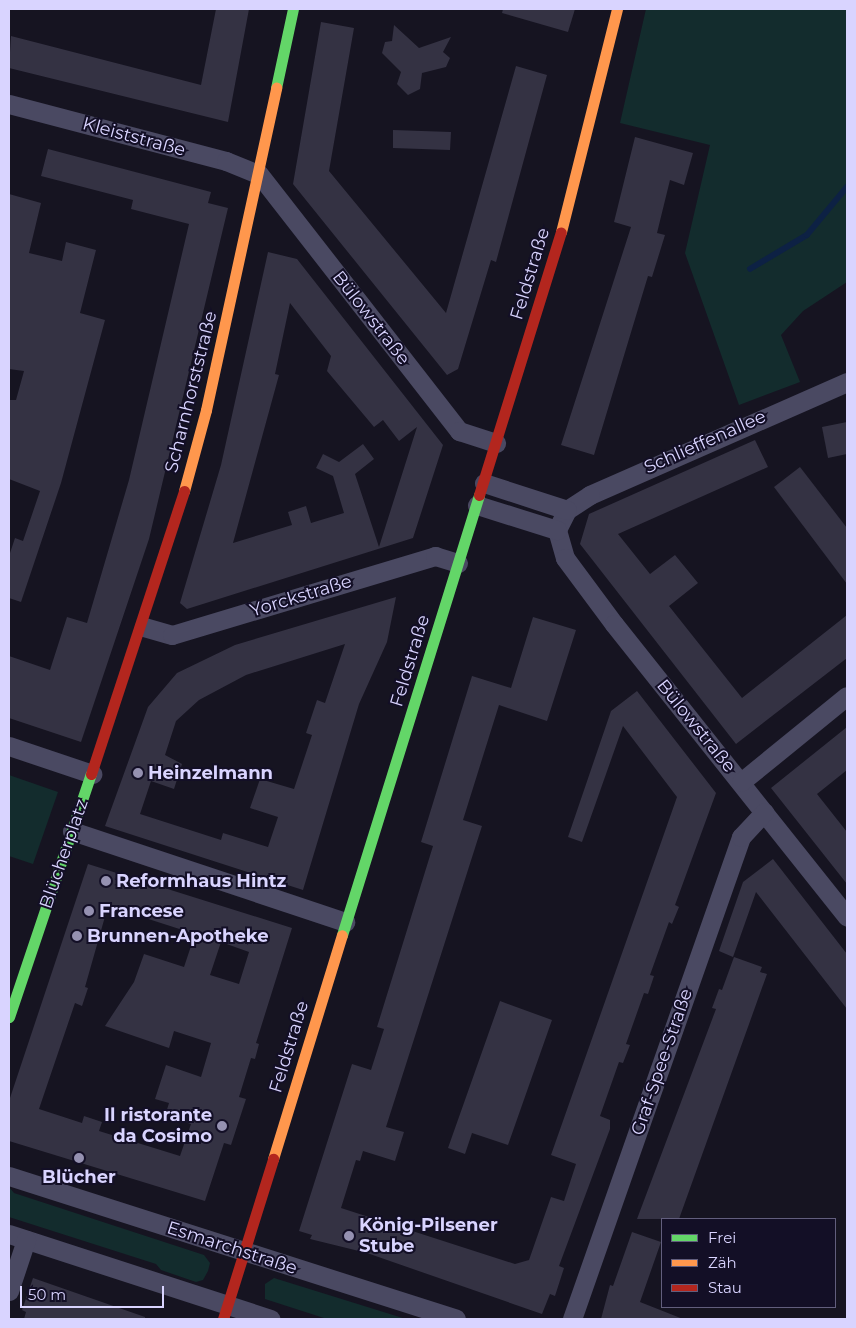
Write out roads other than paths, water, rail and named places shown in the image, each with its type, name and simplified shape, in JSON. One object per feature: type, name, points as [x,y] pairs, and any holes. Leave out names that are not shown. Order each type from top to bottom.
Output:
[{"type":"street","name":"Scharnhorststraße","points":[[92,774],[144,627],[206,410],[259,174],[292,9]]},
{"type":"street","name":"Feldstraße","points":[[225,1312],[557,246],[618,9]]},
{"type":"street","name":"Kleiststraße","points":[[9,104],[226,161],[259,174]]},
{"type":"street","name":"Bülowstraße","points":[[259,174],[459,432],[496,443]]},
{"type":"street","name":"Schlieffenallee","points":[[567,510],[630,475],[847,382]]},
{"type":"street","points":[[477,505],[557,530],[567,510],[484,483]]},
{"type":"street","name":"Bülowstraße","points":[[557,530],[566,558],[847,917]]},
{"type":"street","name":"Yorckstraße","points":[[144,627],[172,635],[435,556],[458,563]]},
{"type":"street","points":[[741,782],[847,696]]},
{"type":"street","points":[[9,746],[92,774]]},
{"type":"street","name":"Blücherplatz","points":[[9,1017],[92,774]]},
{"type":"street","name":"Graf-Spee-Straße","points":[[572,1319],[741,837],[764,812]]},
{"type":"street","points":[[72,831],[345,922]]},
{"type":"street","name":"Esmarchstraße","points":[[9,1176],[456,1319]]},
{"type":"street","points":[[9,1292],[18,1237],[225,1312],[271,1319]]},
{"type":"waterway","points":[[750,269],[807,235],[847,187]]},
{"type":"place","name":"Heinzelmann","points":[[138,773]]},
{"type":"place","name":"Reformhaus Hintz","points":[[106,881]]},
{"type":"place","name":"Francese","points":[[89,911]]},
{"type":"place","name":"Brunnen-Apotheke","points":[[77,936]]},
{"type":"place","name":"Il ristorante da Cosimo","points":[[222,1126]]},
{"type":"place","name":"Blücher","points":[[79,1158]]},
{"type":"place","name":"König-Pilsener Stube","points":[[349,1236]]}]
